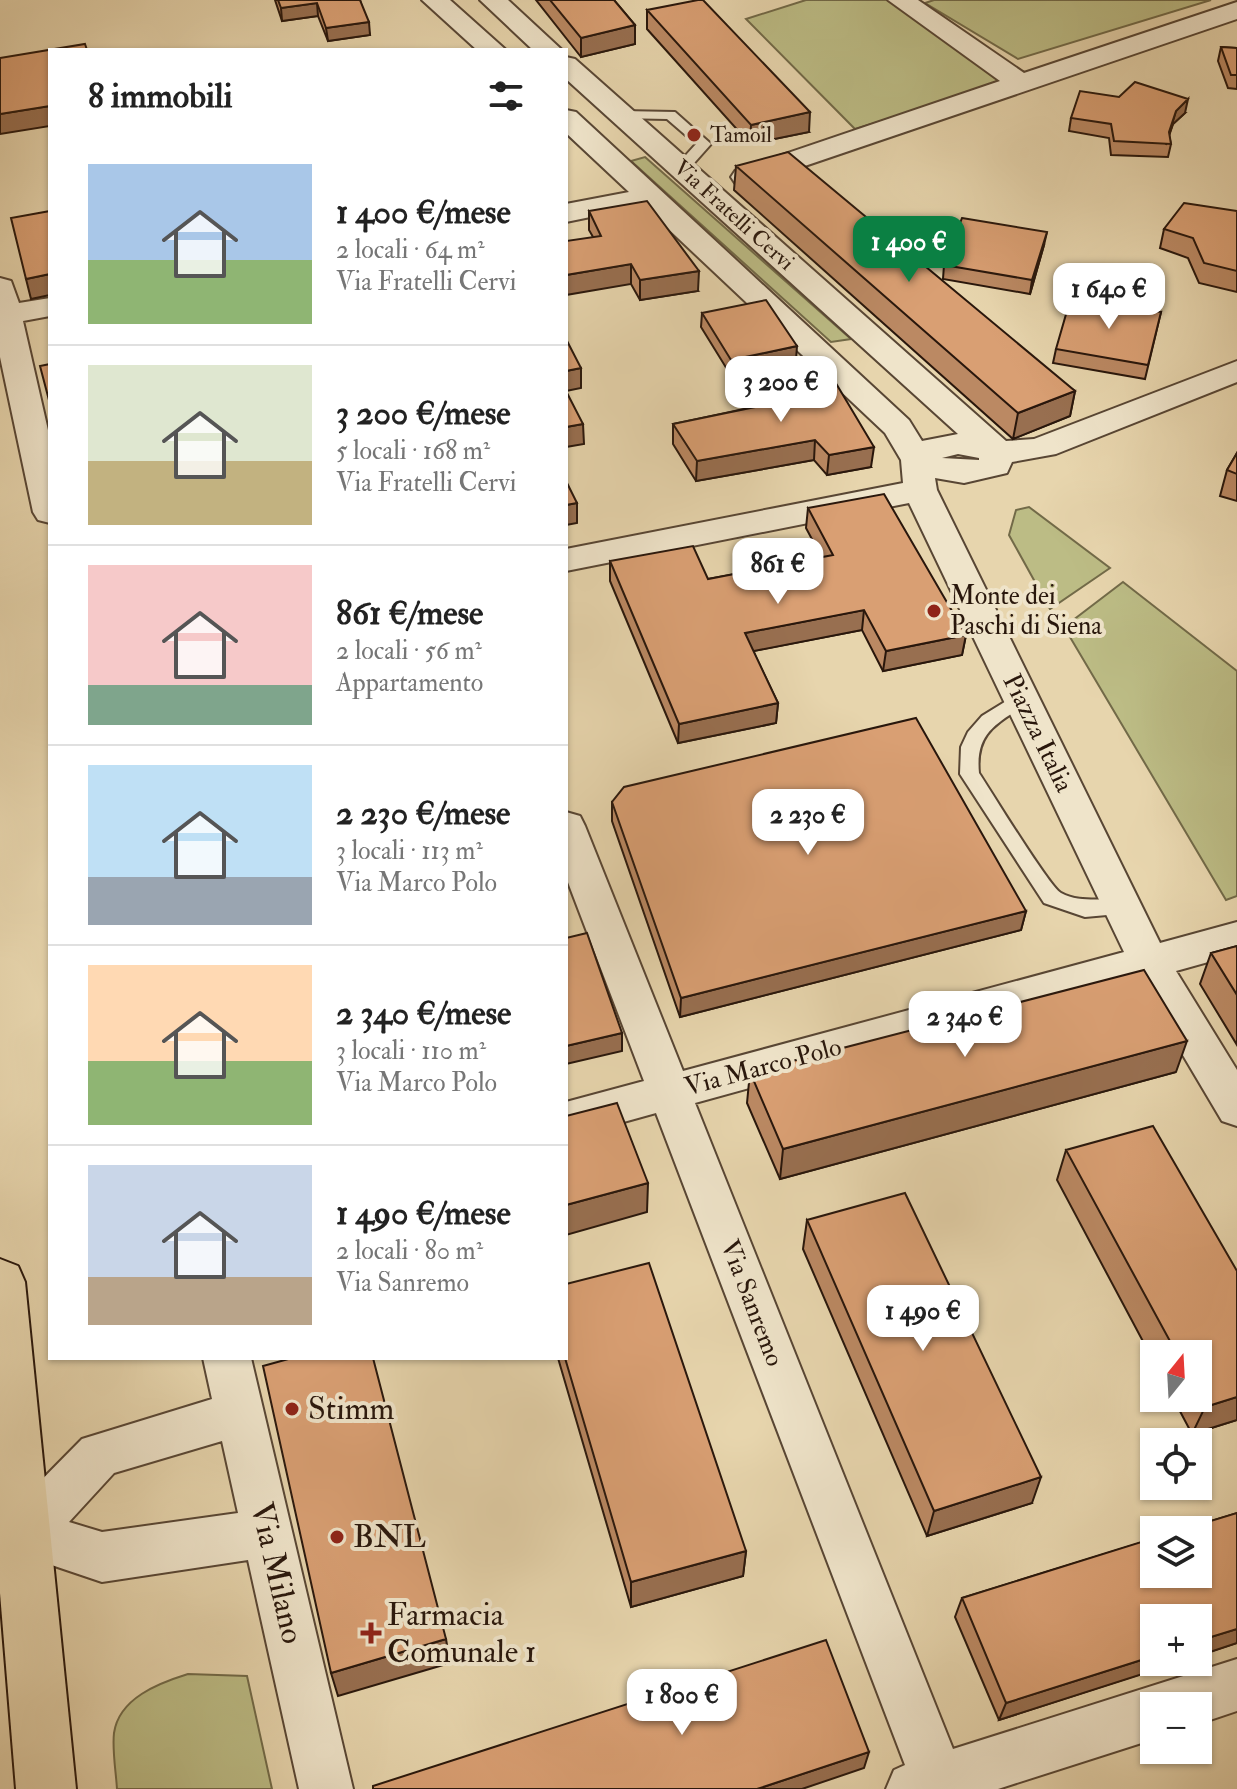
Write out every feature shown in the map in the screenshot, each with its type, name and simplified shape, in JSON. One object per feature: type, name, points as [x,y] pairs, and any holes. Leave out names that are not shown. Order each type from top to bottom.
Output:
[{"type":"main road","points":[[0,1282],[13,1536],[46,1789]]},
{"type":"street","points":[[435,0],[491,48]]},
{"type":"street","points":[[493,0],[547,48]]},
{"type":"street","points":[[901,0],[1023,85]]},
{"type":"street","points":[[706,190],[1237,10]]},
{"type":"street","name":"Via Fratelli Cervi","points":[[568,67],[996,450]]},
{"type":"street","name":"Via Fratelli Cervi","points":[[568,120],[647,197],[898,427],[918,475]]},
{"type":"street","points":[[568,213],[647,197]]},
{"type":"street","points":[[48,307],[3,301],[48,503]]},
{"type":"street","points":[[568,560],[918,475],[975,474],[995,466],[996,450],[1019,453],[1044,447],[1237,371]]},
{"type":"street","name":"Piazza Italia","points":[[918,475],[1021,698],[1148,960],[1237,1108]]},
{"type":"street","name":"Via Sanremo","points":[[568,831],[670,1092],[925,1785]]},
{"type":"street","name":"Via Marco Polo","points":[[568,1119],[1237,938]]},
{"type":"street","name":"Via Milano","points":[[227,1360],[326,1789]]},
{"type":"street","points":[[13,1536],[99,1455],[240,1413]]},
{"type":"street","points":[[13,1536],[102,1557],[268,1533]]},
{"type":"street","points":[[1212,1693],[1237,1685]]},
{"type":"street","points":[[925,1785],[1140,1716]]},
{"type":"lane","points":[[1021,698],[973,733],[966,754],[970,774],[1051,898],[1085,909],[1122,908]]},
{"type":"green space","points":[[806,0],[890,0],[1003,84],[855,129],[746,19]]},
{"type":"green space","points":[[934,0],[1211,0],[1018,59],[925,3]]},
{"type":"green space","points":[[645,157],[851,339],[831,342],[631,161]]},
{"type":"green space","points":[[1029,507],[1110,568],[1050,609],[1009,535],[1016,510]]},
{"type":"green space","points":[[1123,582],[1237,671],[1237,896],[1226,900],[1064,627]]},
{"type":"green space","points":[[188,1674],[247,1676],[272,1789],[117,1789],[114,1733],[117,1721],[132,1701],[142,1694]]},
{"type":"building","points":[[278,0],[360,0],[369,22],[326,28],[317,3],[281,8]]},
{"type":"building","points":[[550,0],[614,0],[635,25],[581,38]]},
{"type":"building","points":[[703,0],[810,112],[751,125],[647,10]]},
{"type":"building","points":[[85,44],[86,48],[61,48]]},
{"type":"building","points":[[1221,47],[1237,48],[1237,75],[1231,75]]},
{"type":"building","points":[[48,50],[48,106],[0,114],[0,58]]},
{"type":"building","points":[[1135,82],[1188,99],[1176,111],[1169,132],[1171,144],[1114,141],[1111,124],[1071,118],[1080,91],[1119,97]]},
{"type":"building","points":[[788,152],[1075,391],[1018,413],[736,166]]},
{"type":"building","points":[[647,201],[699,271],[640,280],[631,264],[568,275],[568,241],[601,236],[589,211]]},
{"type":"building","points":[[1184,203],[1237,211],[1237,271],[1204,263],[1193,238],[1164,229]]},
{"type":"building","points":[[48,211],[48,274],[26,279],[11,218]]},
{"type":"building","points":[[962,218],[1047,232],[1032,280],[944,265]]},
{"type":"building","points":[[1071,297],[1161,312],[1148,365],[1056,349]]},
{"type":"building","points":[[766,300],[797,346],[731,360],[702,313]]},
{"type":"building","points":[[568,343],[581,368],[568,371]]},
{"type":"building","points":[[48,364],[48,396],[40,366]]},
{"type":"building","points":[[831,375],[874,447],[829,455],[815,440],[697,461],[673,424],[794,399],[787,382]]},
{"type":"building","points":[[568,395],[583,424],[568,427]]},
{"type":"building","points":[[1237,453],[1237,474],[1227,470]]},
{"type":"building","points":[[568,485],[577,503],[568,505]]},
{"type":"building","points":[[884,494],[966,635],[886,651],[864,610],[745,633],[778,703],[679,724],[610,561],[693,546],[708,579],[833,555],[808,508]]},
{"type":"building","points":[[916,718],[1026,911],[681,998],[612,802],[624,787]]},
{"type":"building","points":[[587,933],[622,1033],[568,1046],[568,938]]},
{"type":"building","points":[[1237,946],[1237,995],[1211,953]]},
{"type":"building","points":[[1144,970],[1187,1041],[783,1149],[750,1072]]},
{"type":"building","points":[[617,1103],[648,1183],[568,1204],[568,1115]]},
{"type":"building","points":[[1153,1126],[1237,1271],[1237,1397],[1212,1405],[1212,1340],[1169,1340],[1066,1150]]},
{"type":"building","points":[[905,1193],[1041,1477],[934,1511],[807,1220]]},
{"type":"building","points":[[649,1263],[746,1551],[631,1582],[566,1360],[568,1360],[568,1283]]},
{"type":"building","points":[[285,1360],[374,1360],[446,1639],[331,1673],[263,1366]]},
{"type":"building","points":[[1237,1513],[1237,1629],[1212,1637],[1212,1604],[1140,1604],[1140,1660],[1006,1703],[962,1598],[1140,1542],[1140,1588],[1212,1588],[1212,1521]]},
{"type":"building","points":[[826,1640],[869,1752],[757,1789],[373,1789],[373,1786]]},
{"type":"place","name":"Tamoil","points":[[694,135]]},
{"type":"place","name":"Monte dei Paschi di Siena","points":[[934,611]]},
{"type":"place","name":"Stimm","points":[[292,1409]]},
{"type":"place","name":"BNL","points":[[337,1537]]},
{"type":"place","name":"Farmacia Comunale 1","points":[[371,1633]]}]
